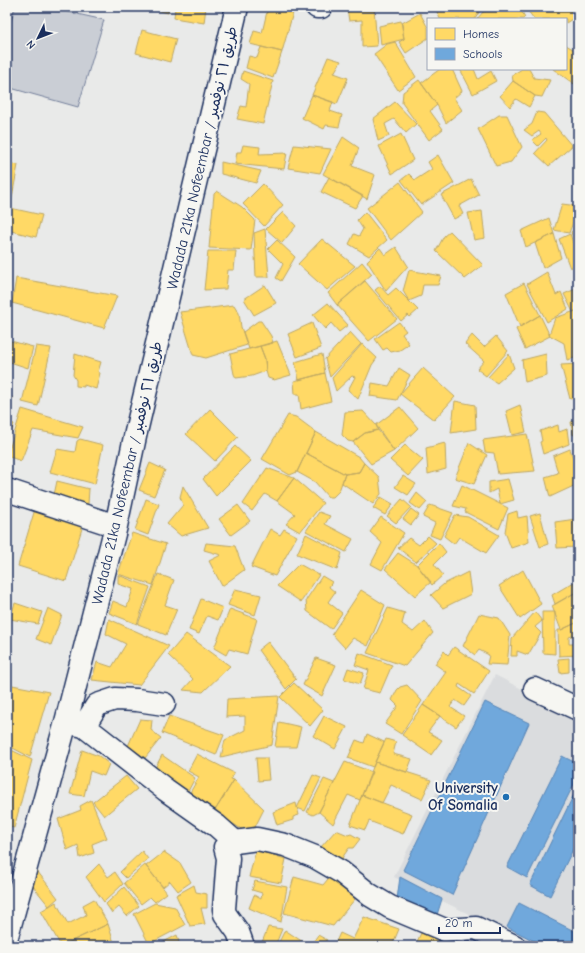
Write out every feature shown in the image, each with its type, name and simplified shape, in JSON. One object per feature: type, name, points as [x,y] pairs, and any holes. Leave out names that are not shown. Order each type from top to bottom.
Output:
[{"type":"street","name":"Wadada 21ka Nofeembar / طريق ٢١ نوفمبر","points":[[7,936],[11,904],[75,724],[136,432],[237,7]]},
{"type":"street","points":[[7,490],[116,526]]},
{"type":"street","points":[[535,689],[578,709]]},
{"type":"street","points":[[164,704],[138,700],[115,699],[97,705],[75,724],[217,826],[235,842]]},
{"type":"street","points":[[243,946],[238,932],[225,914],[224,909],[228,858],[225,848],[235,842],[257,839],[285,846],[315,857],[342,872],[370,895],[390,907],[445,930],[476,928],[514,946]]},
{"type":"shaded area","points":[[15,7],[46,7],[104,20],[78,107],[7,87],[7,35]]},
{"type":"shaded area","name":"University Of Somalia","points":[[495,675],[578,718],[578,946],[533,946],[394,877]]},
{"type":"building: Homes","points":[[144,7],[169,7],[168,13]]},
{"type":"building: Homes","points":[[175,7],[206,7],[204,23],[174,18]]},
{"type":"building: Homes","points":[[268,7],[294,9],[282,52],[250,44],[254,31],[262,33]]},
{"type":"building: Homes","points":[[374,7],[377,46],[362,47],[362,20],[349,21],[347,9]]},
{"type":"building: Homes","points":[[435,7],[480,7],[481,9],[476,18],[440,18]]},
{"type":"building: Homes","points":[[498,7],[519,7],[525,17],[478,18],[483,12]]},
{"type":"building: Homes","points":[[525,7],[578,7],[578,15],[567,22],[567,18],[533,18]]},
{"type":"building: Homes","points":[[420,13],[427,26],[427,39],[406,53],[399,42],[404,39],[402,23]]},
{"type":"building: Homes","points":[[401,21],[404,39],[381,45],[379,26]]},
{"type":"building: Homes","points":[[142,30],[176,39],[170,62],[136,53]]},
{"type":"building: Homes","points":[[395,42],[416,77],[398,90],[374,54],[387,44]]},
{"type":"building: Homes","points":[[567,46],[578,52],[578,79],[574,84],[554,70],[567,70]]},
{"type":"building: Homes","points":[[261,47],[282,52],[273,78],[246,68],[249,56],[257,58]]},
{"type":"building: Homes","points":[[328,57],[341,61],[334,73],[348,78],[337,104],[312,95]]},
{"type":"building: Homes","points":[[439,70],[452,70],[462,91],[454,98],[462,110],[446,123],[437,105],[421,83]]},
{"type":"building: Homes","points":[[461,70],[474,70],[478,79],[491,71],[496,81],[473,94]]},
{"type":"building: Homes","points":[[520,70],[530,70],[534,78],[550,80],[542,97],[535,96],[513,81],[512,75]]},
{"type":"building: Homes","points":[[243,71],[273,81],[263,124],[237,119],[241,106],[246,107],[249,84],[241,79]]},
{"type":"building: Homes","points":[[419,80],[437,105],[430,111],[443,129],[429,140],[402,103],[403,92]]},
{"type":"building: Homes","points":[[513,81],[535,96],[529,107],[516,99],[510,107],[500,96]]},
{"type":"building: Homes","points":[[312,95],[333,102],[330,111],[342,115],[339,127],[326,125],[324,129],[302,118]]},
{"type":"building: Homes","points":[[395,102],[416,124],[406,133],[394,119],[385,124],[389,136],[378,141],[373,119]]},
{"type":"building: Homes","points":[[537,112],[544,113],[572,146],[549,166],[535,153],[547,140],[546,138],[538,146],[532,140],[541,134],[539,131],[532,136],[524,130],[532,124]]},
{"type":"building: Homes","points":[[499,115],[507,115],[522,147],[511,162],[496,166],[478,129]]},
{"type":"building: Homes","points":[[401,134],[413,160],[392,174],[379,146]]},
{"type":"building: Homes","points":[[343,137],[359,148],[352,166],[375,175],[367,199],[323,174]]},
{"type":"building: Homes","points":[[243,145],[260,147],[259,154],[287,153],[284,169],[235,164],[237,152],[241,152]]},
{"type":"building: Homes","points":[[294,145],[331,149],[320,173],[288,168]]},
{"type":"building: Homes","points":[[438,155],[454,183],[421,205],[401,180],[409,174],[415,180],[432,169],[428,162]]},
{"type":"building: Homes","points":[[221,162],[261,171],[256,183],[221,174]]},
{"type":"building: Homes","points":[[7,163],[18,165],[10,208],[42,215],[36,237],[7,230]]},
{"type":"building: Homes","points":[[329,177],[363,196],[355,208],[321,192]]},
{"type":"building: Homes","points":[[471,179],[479,195],[459,206],[463,214],[454,219],[441,195]]},
{"type":"building: Homes","points":[[400,182],[422,212],[391,240],[367,208]]},
{"type":"building: Homes","points":[[263,184],[283,205],[264,226],[243,204]]},
{"type":"building: Homes","points":[[217,191],[242,207],[255,220],[251,250],[209,248],[214,194]]},
{"type":"building: Homes","points":[[562,204],[578,206],[569,233],[554,230]]},
{"type":"building: Homes","points":[[482,211],[485,238],[474,240],[468,213]]},
{"type":"building: Homes","points":[[283,212],[296,226],[282,243],[266,229]]},
{"type":"building: Homes","points":[[365,212],[387,240],[369,256],[349,244],[354,234],[359,236],[363,229],[357,220]]},
{"type":"building: Homes","points":[[549,218],[554,234],[526,247],[521,231]]},
{"type":"building: Homes","points":[[578,228],[578,251],[571,232]]},
{"type":"building: Homes","points":[[265,229],[269,277],[256,277],[254,233]]},
{"type":"building: Homes","points":[[450,231],[483,265],[465,279],[436,251],[444,236]]},
{"type":"building: Homes","points":[[554,234],[561,258],[543,268],[535,243]]},
{"type":"building: Homes","points":[[570,234],[578,258],[578,264],[570,268],[559,239]]},
{"type":"building: Homes","points":[[322,239],[355,266],[327,290],[298,264]]},
{"type":"building: Homes","points":[[277,240],[295,257],[281,281],[276,278],[283,264],[268,249]]},
{"type":"building: Homes","points":[[396,247],[408,266],[386,291],[367,261],[380,248],[385,255]]},
{"type":"building: Homes","points":[[208,251],[236,251],[234,270],[228,270],[226,289],[204,290]]},
{"type":"building: Homes","points":[[362,262],[372,274],[337,305],[328,293]]},
{"type":"building: Homes","points":[[409,270],[441,276],[438,285],[423,285],[421,296],[409,301],[403,291]]},
{"type":"building: Homes","points":[[547,272],[556,295],[561,292],[568,309],[547,322],[527,284]]},
{"type":"building: Homes","points":[[16,278],[117,296],[104,328],[12,303]]},
{"type":"building: Homes","points":[[365,281],[397,319],[369,341],[337,305]]},
{"type":"building: Homes","points":[[524,283],[540,315],[520,327],[506,293]]},
{"type":"building: Homes","points":[[265,285],[276,303],[254,315],[244,299]]},
{"type":"building: Homes","points":[[380,286],[388,295],[396,288],[418,310],[410,317],[408,315],[401,321],[375,290]]},
{"type":"building: Homes","points":[[578,288],[578,310],[573,312],[564,294]]},
{"type":"building: Homes","points":[[328,303],[348,325],[339,332],[331,323],[325,329],[313,315]]},
{"type":"building: Homes","points":[[234,305],[239,313],[241,327],[247,345],[206,358],[193,355],[180,312]]},
{"type":"building: Homes","points":[[578,310],[578,357],[567,360],[564,343],[549,335],[555,318]]},
{"type":"building: Homes","points":[[540,315],[550,336],[525,349],[516,329]]},
{"type":"building: Homes","points":[[258,321],[261,321],[271,336],[273,343],[249,349],[243,332]]},
{"type":"building: Homes","points":[[399,322],[406,331],[402,334],[409,344],[400,350],[391,352],[387,348],[383,350],[375,339]]},
{"type":"building: Homes","points":[[312,323],[321,348],[297,357],[288,334]]},
{"type":"building: Homes","points":[[350,332],[361,344],[330,377],[325,359]]},
{"type":"building: Homes","points":[[472,335],[484,347],[496,336],[508,351],[486,376],[477,369],[484,361],[465,344]]},
{"type":"building: Homes","points":[[7,340],[33,347],[28,368],[7,361]]},
{"type":"building: Homes","points":[[277,341],[291,375],[274,380],[268,378],[265,359],[260,346]]},
{"type":"building: Homes","points":[[362,344],[377,358],[372,365],[358,399],[348,390],[355,377],[352,376],[336,391],[332,378]]},
{"type":"building: Homes","points":[[36,346],[51,348],[38,406],[22,402]]},
{"type":"building: Homes","points":[[260,346],[265,359],[266,371],[252,376],[236,378],[230,354]]},
{"type":"building: Homes","points":[[75,354],[101,362],[96,389],[84,385],[84,387],[76,386],[76,380],[73,375]]},
{"type":"building: Homes","points":[[322,354],[325,373],[299,380],[295,362]]},
{"type":"building: Homes","points":[[509,354],[514,368],[497,383],[488,377]]},
{"type":"building: Homes","points":[[546,354],[547,376],[525,382],[522,360]]},
{"type":"building: Homes","points":[[578,364],[578,397],[570,399],[561,365]]},
{"type":"building: Homes","points":[[399,368],[410,375],[397,400],[370,396],[372,383],[389,386]]},
{"type":"building: Homes","points":[[423,368],[455,397],[434,420],[400,394]]},
{"type":"building: Homes","points":[[325,373],[331,401],[301,409],[299,394],[295,394],[294,381]]},
{"type":"building: Homes","points":[[7,396],[12,397],[7,417]]},
{"type":"building: Homes","points":[[455,401],[475,405],[476,429],[451,433]]},
{"type":"building: Homes","points":[[520,405],[526,432],[512,435],[506,411]]},
{"type":"building: Homes","points":[[400,407],[418,428],[394,451],[376,425]]},
{"type":"building: Homes","points":[[22,409],[83,427],[78,438],[33,430],[21,461],[7,456]]},
{"type":"building: Homes","points":[[210,409],[238,437],[215,461],[186,434]]},
{"type":"building: Homes","points":[[363,411],[376,425],[378,430],[365,433],[353,442],[348,441],[342,435],[345,412]]},
{"type":"building: Homes","points":[[288,415],[296,417],[316,432],[297,472],[290,475],[262,459]]},
{"type":"building: Homes","points":[[578,420],[578,433],[573,435],[571,422]]},
{"type":"building: Homes","points":[[7,422],[14,424],[7,442]]},
{"type":"building: Homes","points":[[558,425],[559,432],[567,429],[569,444],[543,454],[540,442],[542,441],[540,431]]},
{"type":"building: Homes","points":[[378,430],[394,451],[371,464],[353,442],[365,433]]},
{"type":"building: Homes","points":[[316,432],[359,457],[364,463],[359,472],[345,474],[306,453]]},
{"type":"building: Homes","points":[[527,434],[535,471],[498,474],[494,453],[485,452],[483,440]]},
{"type":"building: Homes","points":[[80,439],[103,445],[95,484],[50,472],[57,449],[75,452],[77,441]]},
{"type":"building: Homes","points":[[445,443],[446,469],[428,474],[426,448]]},
{"type":"building: Homes","points":[[469,443],[487,455],[474,484],[455,478]]},
{"type":"building: Homes","points":[[405,445],[423,460],[408,476],[390,460]]},
{"type":"building: Homes","points":[[235,446],[251,461],[216,496],[203,479]]},
{"type":"building: Homes","points":[[570,449],[578,473],[578,484],[550,497],[545,477],[558,473],[553,456]]},
{"type":"building: Homes","points":[[306,453],[345,474],[339,491],[333,497],[328,497],[315,482],[297,472]]},
{"type":"building: Homes","points":[[150,463],[165,470],[154,496],[139,490]]},
{"type":"building: Homes","points":[[364,463],[379,477],[381,494],[373,504],[342,483],[345,474],[359,472]]},
{"type":"building: Homes","points":[[267,468],[294,478],[277,501],[265,494],[252,511],[243,504]]},
{"type":"building: Homes","points":[[403,476],[416,484],[408,495],[395,487]]},
{"type":"building: Homes","points":[[294,478],[323,503],[300,532],[286,524],[295,514],[277,501]]},
{"type":"building: Homes","points":[[508,479],[514,500],[500,504],[497,489],[489,493],[489,482]]},
{"type":"building: Homes","points":[[57,481],[89,489],[88,504],[54,495]]},
{"type":"building: Homes","points":[[462,485],[508,508],[499,529],[465,512],[466,509],[453,506]]},
{"type":"building: Homes","points":[[183,486],[208,528],[181,536],[167,524],[183,505],[180,497]]},
{"type":"building: Homes","points":[[417,493],[427,502],[420,510],[410,503]]},
{"type":"building: Homes","points":[[381,497],[393,504],[385,515],[373,508]]},
{"type":"building: Homes","points":[[146,499],[159,504],[148,535],[135,530]]},
{"type":"building: Homes","points":[[402,499],[411,507],[396,523],[387,516]]},
{"type":"building: Homes","points":[[238,505],[250,521],[231,535],[219,519]]},
{"type":"building: Homes","points":[[430,505],[453,513],[440,539],[430,535],[435,523],[423,517]]},
{"type":"building: Homes","points":[[35,509],[83,525],[66,581],[18,566]]},
{"type":"building: Homes","points":[[411,509],[419,515],[411,525],[403,519]]},
{"type":"building: Homes","points":[[517,511],[518,518],[527,516],[529,542],[511,548],[505,532],[508,514]]},
{"type":"building: Homes","points":[[319,512],[330,516],[325,524],[353,539],[346,552],[306,531]]},
{"type":"building: Homes","points":[[540,513],[548,544],[540,547],[530,516]]},
{"type":"building: Homes","points":[[455,515],[468,517],[499,535],[486,553],[459,537],[454,544],[444,536]]},
{"type":"building: Homes","points":[[381,517],[404,533],[382,570],[371,564],[382,543],[370,532]]},
{"type":"building: Homes","points":[[576,519],[576,547],[557,548],[555,522]]},
{"type":"building: Homes","points":[[270,529],[280,535],[284,529],[297,536],[275,576],[251,567]]},
{"type":"building: Homes","points":[[132,533],[166,544],[153,585],[118,574]]},
{"type":"building: Homes","points":[[306,534],[342,553],[337,570],[297,554]]},
{"type":"building: Homes","points":[[428,536],[436,543],[416,562],[398,548],[409,538],[419,545]]},
{"type":"building: Homes","points":[[206,543],[235,546],[244,570],[222,586],[209,561],[221,555],[204,550]]},
{"type":"building: Homes","points":[[439,543],[446,552],[434,564],[443,575],[432,585],[417,565]]},
{"type":"building: Homes","points":[[398,553],[417,565],[431,582],[415,596],[385,569]]},
{"type":"building: Homes","points":[[299,564],[319,575],[301,602],[277,586]]},
{"type":"building: Homes","points":[[523,570],[541,604],[520,619],[499,586]]},
{"type":"building: Homes","points":[[468,572],[471,594],[443,608],[431,595],[444,584]]},
{"type":"building: Homes","points":[[158,574],[174,580],[165,605],[177,609],[166,635],[138,624]]},
{"type":"building: Homes","points":[[118,575],[150,587],[137,624],[109,613],[113,601],[127,607],[133,589],[118,584]]},
{"type":"building: Homes","points":[[322,576],[332,582],[329,587],[335,592],[328,602],[342,613],[331,629],[307,611],[306,600]]},
{"type":"building: Homes","points":[[574,582],[578,591],[555,604],[552,595]]},
{"type":"building: Homes","points":[[235,589],[261,595],[255,615],[228,605]]},
{"type":"building: Homes","points":[[361,590],[385,605],[368,646],[353,638],[345,648],[332,634]]},
{"type":"building: Homes","points":[[578,591],[578,622],[561,630],[552,606]]},
{"type":"building: Homes","points":[[201,599],[223,608],[218,620],[207,616],[199,634],[189,630]]},
{"type":"building: Homes","points":[[15,603],[42,612],[38,624],[10,619]]},
{"type":"building: Homes","points":[[48,608],[62,615],[51,645],[36,639]]},
{"type":"building: Homes","points":[[388,608],[405,613],[402,624],[413,632],[425,621],[433,633],[405,666],[367,653]]},
{"type":"building: Homes","points":[[230,609],[257,619],[247,654],[229,649],[226,655],[214,648]]},
{"type":"building: Homes","points":[[535,612],[542,621],[535,627],[541,633],[528,655],[517,651],[517,656],[511,656],[512,638]]},
{"type":"building: Homes","points":[[542,612],[555,612],[555,654],[543,653]]},
{"type":"building: Homes","points":[[479,614],[499,618],[510,635],[507,665],[487,664],[489,655],[479,650],[475,655],[463,646]]},
{"type":"building: Homes","points":[[109,619],[169,646],[139,685],[92,680],[97,662],[112,667],[126,644],[106,634]]},
{"type":"building: Homes","points":[[578,622],[578,634],[569,637],[569,644],[578,644],[578,655],[559,656],[558,630]]},
{"type":"building: Homes","points":[[186,634],[230,666],[203,692],[183,690],[193,679],[168,655]]},
{"type":"building: Homes","points":[[268,642],[296,679],[286,689],[258,650]]},
{"type":"building: Homes","points":[[454,647],[489,671],[474,694],[459,684],[458,687],[471,696],[464,706],[455,700],[450,707],[464,716],[456,727],[423,705],[446,672],[435,664],[444,651],[448,655]]},
{"type":"building: Homes","points":[[359,653],[392,665],[380,693],[363,689],[369,670],[355,665]]},
{"type":"building: Homes","points":[[316,658],[336,665],[322,696],[303,685]]},
{"type":"building: Homes","points":[[569,658],[569,672],[560,673],[558,659]]},
{"type":"building: Homes","points":[[348,668],[364,673],[360,684],[344,679]]},
{"type":"building: Homes","points":[[294,683],[323,710],[310,726],[280,697]]},
{"type":"building: Homes","points":[[7,684],[49,692],[30,757],[7,745]]},
{"type":"building: Homes","points":[[407,685],[422,701],[401,734],[385,724],[398,706],[392,700],[397,690],[400,687]]},
{"type":"building: Homes","points":[[279,696],[272,745],[221,757],[225,740],[245,730],[245,716],[226,717],[227,699]]},
{"type":"building: Homes","points":[[423,705],[440,716],[428,732],[442,740],[431,755],[402,735]]},
{"type":"building: Homes","points":[[169,716],[224,735],[216,755],[162,733]]},
{"type":"building: Homes","points":[[324,716],[347,727],[335,749],[313,736]]},
{"type":"building: Homes","points":[[140,719],[152,720],[151,730],[161,738],[145,758],[128,746]]},
{"type":"building: Homes","points":[[279,722],[301,727],[296,747],[275,747]]},
{"type":"building: Homes","points":[[367,734],[384,742],[373,767],[348,758],[356,740],[364,743]]},
{"type":"building: Homes","points":[[386,739],[396,742],[393,754],[412,759],[407,772],[375,762]]},
{"type":"building: Homes","points":[[7,748],[32,760],[14,828],[7,826]]},
{"type":"building: Homes","points":[[82,750],[99,756],[109,764],[104,776],[90,771],[84,796],[70,794]]},
{"type":"building: Homes","points":[[197,754],[234,773],[231,779],[234,780],[214,812],[188,796],[199,777],[188,771]]},
{"type":"building: Homes","points":[[162,755],[195,778],[186,795],[154,770]]},
{"type":"building: Homes","points":[[256,758],[267,758],[269,780],[258,781]]},
{"type":"building: Homes","points":[[345,762],[372,772],[360,800],[348,795],[333,824],[319,812]]},
{"type":"building: Homes","points":[[375,762],[431,780],[422,799],[391,785],[382,803],[362,795]]},
{"type":"building: Homes","points":[[313,775],[321,778],[305,811],[297,808]]},
{"type":"building: Homes","points":[[126,776],[137,789],[104,816],[93,802]]},
{"type":"building: Homes","points":[[324,779],[334,783],[319,812],[313,815],[307,812]]},
{"type":"building: Homes","points":[[234,780],[264,809],[251,835],[214,812]]},
{"type":"building: Homes","points":[[362,795],[412,814],[403,834],[369,821],[365,830],[350,825]]},
{"type":"building: Homes","points":[[91,800],[107,838],[92,844],[94,853],[80,858],[78,845],[67,850],[58,819],[81,810],[80,806]]},
{"type":"building: Homes","points":[[296,803],[299,815],[293,817],[293,820],[277,825],[273,812]]},
{"type":"building: Homes","points":[[336,830],[348,835],[351,834],[360,839],[353,848],[349,848],[342,858],[347,862],[341,869],[313,856]]},
{"type":"building: Homes","points":[[256,850],[286,859],[281,883],[249,877]]},
{"type":"building: Homes","points":[[142,851],[148,859],[126,878],[120,872]]},
{"type":"building: Homes","points":[[164,852],[180,863],[191,882],[178,891],[170,881],[163,887],[146,866]]},
{"type":"building: Homes","points":[[99,864],[108,877],[115,872],[123,884],[104,902],[86,877]]},
{"type":"building: Homes","points":[[145,865],[167,893],[155,902],[150,897],[141,904],[124,883]]},
{"type":"building: Homes","points":[[34,867],[58,898],[49,906],[24,875]]},
{"type":"building: Homes","points":[[333,873],[359,894],[333,926],[284,913],[294,877],[323,885]]},
{"type":"building: Homes","points":[[255,881],[287,887],[281,922],[249,908],[254,895],[261,899],[262,893],[252,890]]},
{"type":"building: Homes","points":[[194,885],[196,892],[207,894],[207,908],[201,908],[205,924],[190,926],[176,895]]},
{"type":"building: Homes","points":[[124,887],[139,906],[127,916],[119,907],[112,913],[106,904]]},
{"type":"building: Homes","points":[[94,899],[108,924],[61,946],[41,911],[56,902],[68,924],[86,915],[83,905]]},
{"type":"building: Homes","points":[[155,903],[175,907],[185,925],[149,944],[134,914]]},
{"type":"building: Homes","points":[[364,917],[399,929],[392,946],[334,946],[340,933],[353,939]]},
{"type":"building: Homes","points":[[108,924],[115,946],[67,946],[66,944]]},
{"type":"building: Homes","points":[[268,927],[282,929],[275,946],[261,945]]},
{"type":"building: Homes","points":[[285,930],[309,946],[287,946],[279,942]]},
{"type":"building: Homes","points":[[421,933],[448,945],[421,946],[416,944]]},
{"type":"building: Homes","points":[[177,935],[180,946],[156,946]]},
{"type":"building: Homes","points":[[318,935],[327,940],[324,946],[310,946]]},
{"type":"building: Schools","points":[[485,702],[529,723],[452,895],[403,870]]},
{"type":"building: Schools","points":[[562,756],[578,764],[578,776],[527,878],[507,867]]},
{"type":"building: Schools","points":[[578,786],[578,839],[550,896],[530,885]]},
{"type":"building: Schools","points":[[400,877],[442,899],[436,918],[397,899]]},
{"type":"building: Schools","points":[[578,889],[578,912],[572,909]]},
{"type":"building: Schools","points":[[519,903],[578,933],[578,946],[544,946],[507,927]]},
{"type":"place","name":"University Of Somalia","points":[[506,797]]}]
